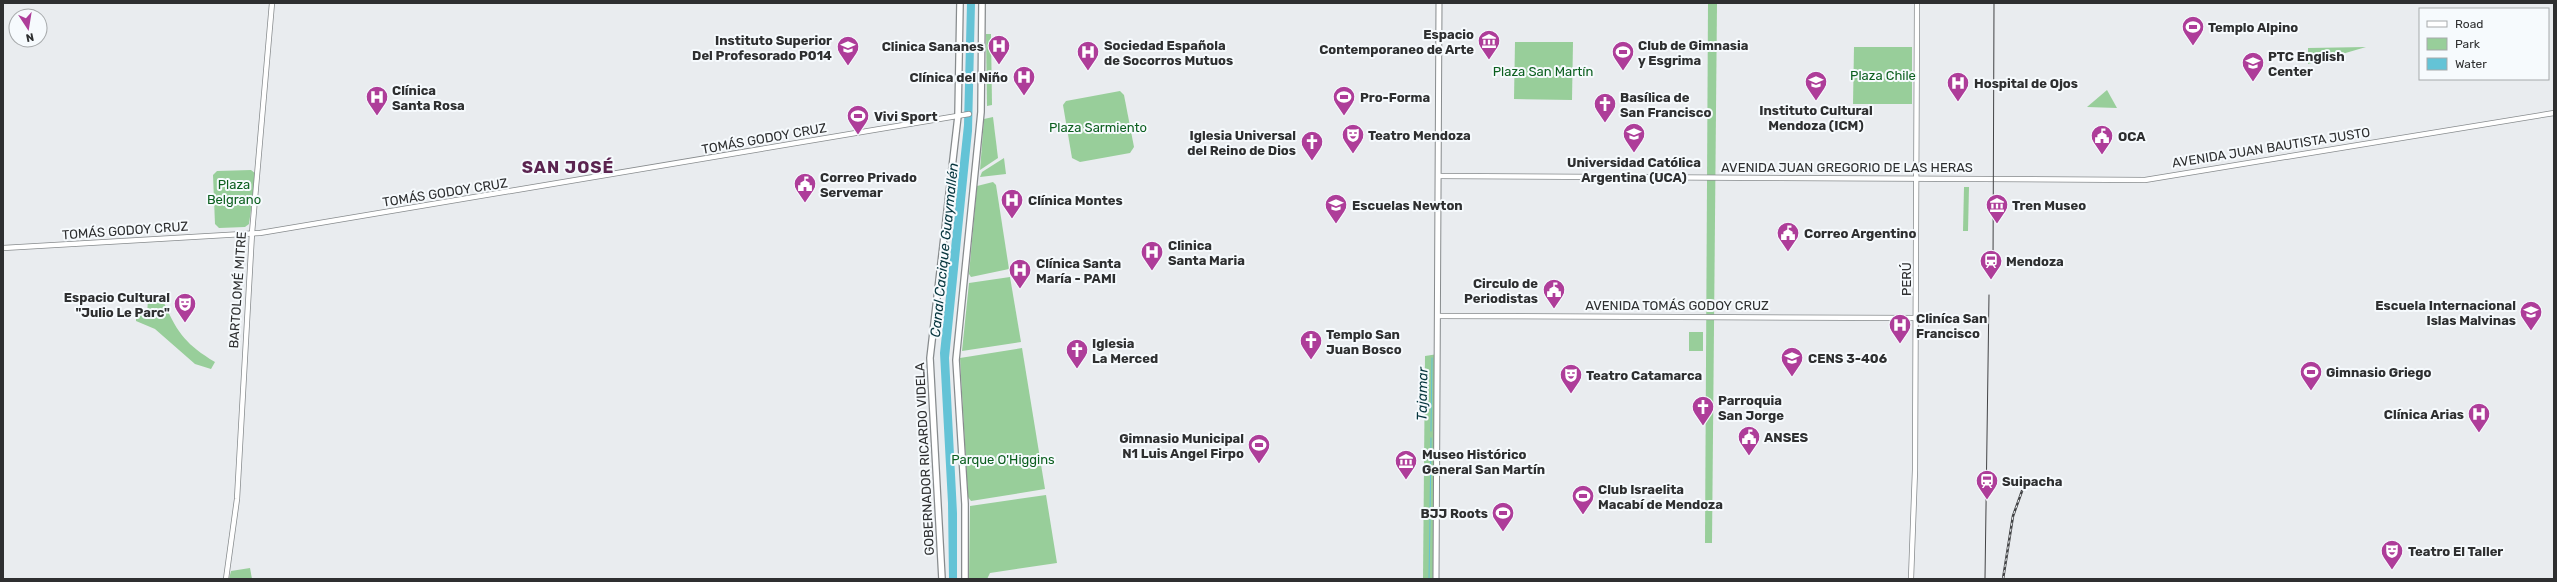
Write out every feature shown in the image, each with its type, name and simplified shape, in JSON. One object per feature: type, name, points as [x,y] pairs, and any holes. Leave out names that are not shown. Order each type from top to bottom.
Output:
[{"type":"highway","name":"GOBERNADOR RICARDO VIDELA","points":[[942,579],[930,358],[958,116],[960,3]]},
{"type":"highway","points":[[965,579],[965,504],[956,360],[980,112],[982,3]]},
{"type":"main road","name":"BARTOLOMÉ MITRE","points":[[226,579],[237,498],[252,233],[272,3]]},
{"type":"main road","points":[[1436,579],[1439,3]]},
{"type":"main road","name":"PERÚ","points":[[1911,579],[1912,537],[1914,524],[1917,318],[1917,3]]},
{"type":"main road","name":"AVENIDA JUAN BAUTISTA JUSTO","points":[[1991,179],[2148,180],[2157,176],[2554,113]]},
{"type":"main road","name":"TOMÁS GODOY CRUZ","points":[[3,248],[252,233],[967,114]]},
{"type":"main road","name":"AVENIDA JUAN GREGORIO DE LAS HERAS","points":[[1439,176],[1991,179]]},
{"type":"main road","name":"AVENIDA TOMÁS GODOY CRUZ","points":[[1438,316],[1917,318]]},
{"type":"green space","points":[[1708,3],[1717,3],[1712,543],[1705,543]]},
{"type":"green space","points":[[986,34],[991,34],[992,105],[987,106]]},
{"type":"green space","name":"Plaza San Martín","points":[[1515,42],[1573,42],[1572,100],[1514,99]]},
{"type":"green space","name":"Plaza Chile","points":[[1854,47],[1912,47],[1912,104],[1853,104]]},
{"type":"green space","points":[[2366,47],[2308,64],[2308,48]]},
{"type":"green space","points":[[2107,90],[2117,108],[2087,107]]},
{"type":"green space","name":"Plaza Sarmiento","points":[[1120,91],[1124,95],[1134,147],[1130,153],[1080,162],[1072,158],[1063,105],[1066,101]]},
{"type":"green space","points":[[993,117],[998,158],[980,170],[984,119]]},
{"type":"green space","points":[[1004,158],[1006,174],[980,177],[982,172]]},
{"type":"green space","name":"Plaza Belgrano","points":[[251,170],[256,174],[249,224],[245,227],[219,228],[215,224],[213,175],[217,171]]},
{"type":"green space","points":[[993,182],[996,185],[1009,269],[971,277],[969,274],[977,186]]},
{"type":"green space","points":[[1964,187],[1969,187],[1968,231],[1963,231]]},
{"type":"green space","points":[[1010,277],[1021,342],[962,351],[969,283]]},
{"type":"green space","points":[[148,300],[162,300],[174,324],[184,338],[197,350],[215,362],[211,369],[195,364],[155,329],[136,321],[136,315],[147,314]]},
{"type":"green space","points":[[1689,332],[1703,332],[1703,351],[1689,351]]},
{"type":"green space","name":"Parque O'Higgins","points":[[1022,348],[1045,489],[971,501],[968,497],[960,358]]},
{"type":"green space","points":[[1438,354],[1436,579],[1423,579],[1425,356]]},
{"type":"green space","name":"Parque O'Higgins","points":[[1046,495],[1057,563],[990,573],[987,579],[969,579],[970,506]]},
{"type":"green space","points":[[250,568],[252,579],[229,579],[231,571]]},
{"type":"water","points":[[967,3],[975,3],[972,131],[949,358],[957,513],[957,579],[949,579],[948,503],[940,353],[964,125]]},
{"type":"waterway","name":"Tajamar","points":[[1431,431],[1432,358]]},
{"type":"waterway","name":"Tajamar","points":[[1430,515],[1431,438]]},
{"type":"waterway","name":"Tajamar","points":[[1429,579],[1430,520]]},
{"type":"tram line","points":[[1993,266],[1994,3]]},
{"type":"tram line","points":[[1985,579],[1989,295]]},
{"type":"railway","points":[[2003,579],[2013,516],[2022,491]]},
{"type":"place","name":"Templo Alpino","points":[[2193,46]]},
{"type":"place","name":"Espacio Contemporaneo de Arte","points":[[1489,60]]},
{"type":"place","name":"Instituto Superior Del Profesorado P014","points":[[848,66]]},
{"type":"place","name":"Clinica Sananes","points":[[999,66]]},
{"type":"place","name":"Sociedad Española de Socorros Mutuos","points":[[1088,72]]},
{"type":"place","name":"Club de Gimnasia y Esgrima","points":[[1623,72]]},
{"type":"place","name":"PTC English Center","points":[[2253,82]]},
{"type":"place","name":"Clínica del Niño","points":[[1024,96]]},
{"type":"place","name":"Instituto Cultural Mendoza (ICM)","points":[[1816,102]]},
{"type":"place","name":"Hospital de Ojos","points":[[1958,102]]},
{"type":"place","name":"Clínica Santa Rosa","points":[[377,116]]},
{"type":"place","name":"Pro-Forma","points":[[1344,116]]},
{"type":"place","name":"Basílica de San Francisco","points":[[1605,124]]},
{"type":"place","name":"Vivi Sport","points":[[858,136]]},
{"type":"place","name":"Teatro Mendoza","points":[[1353,154]]},
{"type":"place","name":"Universidad Católica Argentina (UCA)","points":[[1634,154]]},
{"type":"place","name":"OCA","points":[[2102,156]]},
{"type":"place","name":"Iglesia Universal del Reino de Dios","points":[[1312,162]]},
{"type":"place","name":"Correo Privado Servemar","points":[[805,204]]},
{"type":"place","name":"Clínica Montes","points":[[1012,220]]},
{"type":"place","name":"Escuelas Newton","points":[[1336,224]]},
{"type":"place","name":"Tren Museo","points":[[1997,224]]},
{"type":"place","name":"Correo Argentino","points":[[1788,252]]},
{"type":"place","name":"Clinica Santa Maria","points":[[1152,272]]},
{"type":"place","name":"Mendoza","points":[[1991,280]]},
{"type":"place","name":"Clínica Santa María - PAMI","points":[[1020,290]]},
{"type":"place","name":"Circulo de Periodistas","points":[[1554,310]]},
{"type":"place","name":"Espacio Cultural \"Julio Le Parc\"","points":[[185,324]]},
{"type":"place","name":"Escuela Internacional Islas Malvinas","points":[[2531,332]]},
{"type":"place","name":"Cliníca San Francisco","points":[[1900,344]]},
{"type":"place","name":"Templo San Juan Bosco","points":[[1311,360]]},
{"type":"place","name":"Iglesia La Merced","points":[[1077,370]]},
{"type":"place","name":"CENS 3-406","points":[[1792,378]]},
{"type":"place","name":"Gimnasio Griego","points":[[2311,392]]},
{"type":"place","name":"Teatro Catamarca","points":[[1571,394]]},
{"type":"place","name":"Parroquia San Jorge","points":[[1703,426]]},
{"type":"place","name":"Clínica Arias","points":[[2479,434]]},
{"type":"place","name":"ANSES","points":[[1749,456]]},
{"type":"place","name":"Gimnasio Municipal N1 Luis Angel Firpo","points":[[1259,464]]},
{"type":"place","name":"Museo Histórico General San Martín","points":[[1406,480]]},
{"type":"place","name":"Suipacha","points":[[1987,500]]},
{"type":"place","name":"Club Israelita Macabí de Mendoza","points":[[1583,516]]},
{"type":"place","name":"BJJ Roots","points":[[1503,532]]},
{"type":"place","name":"Teatro El Taller","points":[[2392,570]]},
{"type":"district","name":"SAN JOSÉ","points":[[568,167]]},
{"type":"water label","name":"Canal Cacique Guaymallén","points":[[944,250]]}]
